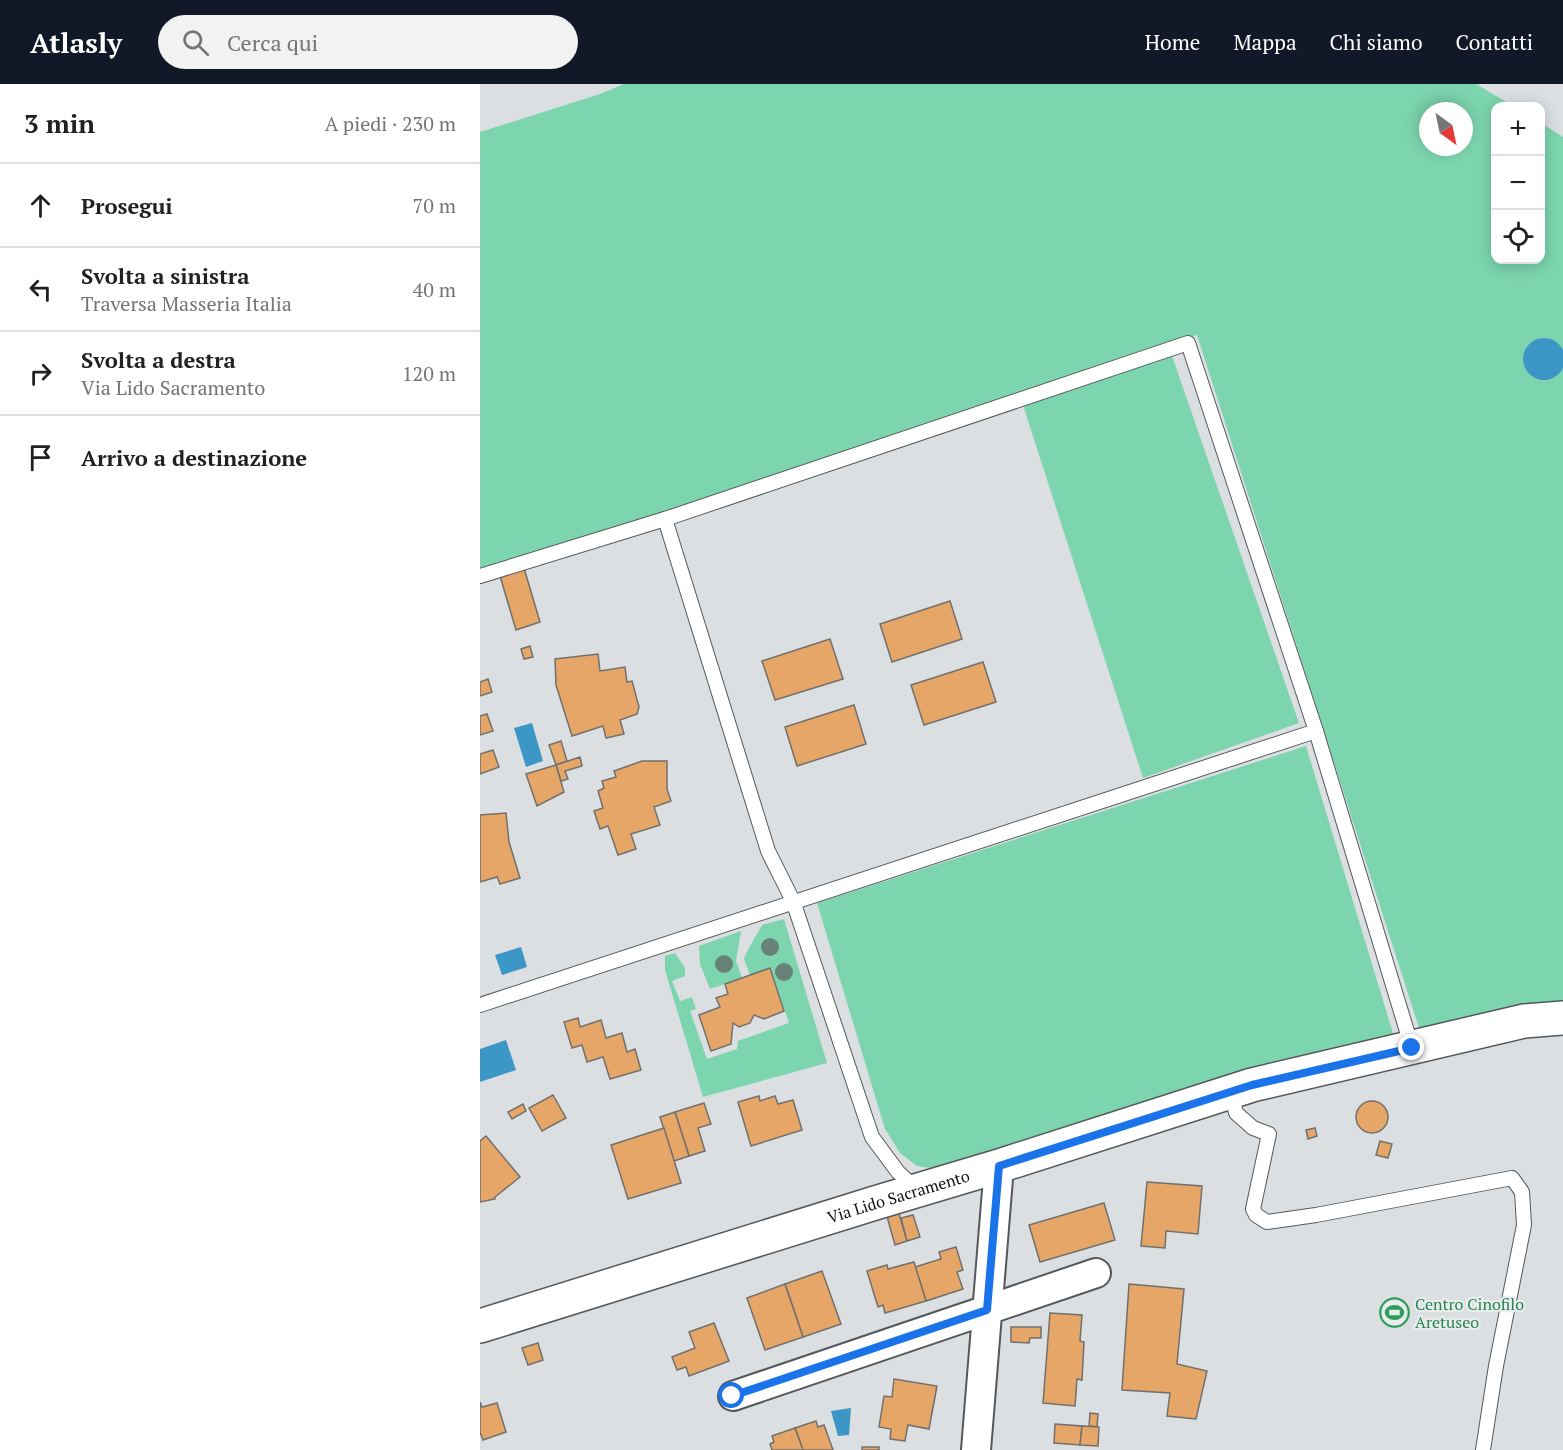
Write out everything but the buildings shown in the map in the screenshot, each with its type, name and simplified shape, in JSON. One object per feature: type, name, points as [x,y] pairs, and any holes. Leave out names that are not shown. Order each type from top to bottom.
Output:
[{"type":"street","name":"Via Lido Sacramento","points":[[480,1326],[999,1166],[1252,1085],[1524,1021],[1563,1018]]},
{"type":"street","points":[[976,1450],[999,1166]]},
{"type":"street","points":[[732,1396],[1096,1273]]},
{"type":"lane","points":[[480,576],[665,519],[1188,343],[1316,731],[1412,1048]]},
{"type":"lane","points":[[665,519],[768,851],[793,901],[872,1137],[898,1172],[917,1190]]},
{"type":"lane","points":[[480,1005],[1316,731]]},
{"type":"lane","points":[[1231,1092],[1236,1113],[1253,1128],[1269,1134],[1253,1209],[1256,1215],[1267,1222],[1512,1178],[1522,1192],[1524,1225],[1496,1366],[1483,1450]]},
{"type":"green space","points":[[624,84],[1476,84],[1506,102],[1491,102],[1491,264],[1545,264],[1545,126],[1563,137],[1563,1005],[1421,1034],[1197,335],[686,506],[480,572],[480,132],[600,94]]},
{"type":"green space","points":[[1171,353],[1299,723],[1143,778],[1023,405]]},
{"type":"green space","points":[[1306,746],[1395,1040],[944,1170],[917,1166],[900,1153],[885,1129],[817,903]]},
{"type":"green space","points":[[784,919],[827,1063],[703,1097],[665,970],[665,956],[675,953],[685,968],[685,976],[672,981],[680,1001],[692,997],[696,1009],[690,1011],[707,1059],[737,1049],[738,1041],[789,1023],[770,969],[750,975],[744,959],[762,925]]},
{"type":"green space","points":[[741,931],[736,961],[742,978],[710,989],[700,964],[699,946]]},
{"type":"water","points":[[1544,338],[1552,340],[1559,344],[1563,351],[1563,367],[1559,374],[1552,378],[1544,380],[1536,378],[1529,374],[1525,367],[1523,359],[1525,351],[1529,344],[1536,340]]},
{"type":"water","points":[[532,723],[543,761],[526,767],[514,728]]},
{"type":"water","points":[[521,947],[527,967],[502,975],[495,955]]},
{"type":"water","points":[[506,1040],[516,1070],[480,1082],[480,1049]]},
{"type":"water","points":[[851,1408],[849,1435],[838,1436],[831,1411]]},
{"type":"place","name":"Centro Cinofilo Aretuseo","points":[[1394,1313]]},
{"type":"route","points":[[732,1396],[987,1310],[999,1166],[1252,1085],[1412,1048]]}]
